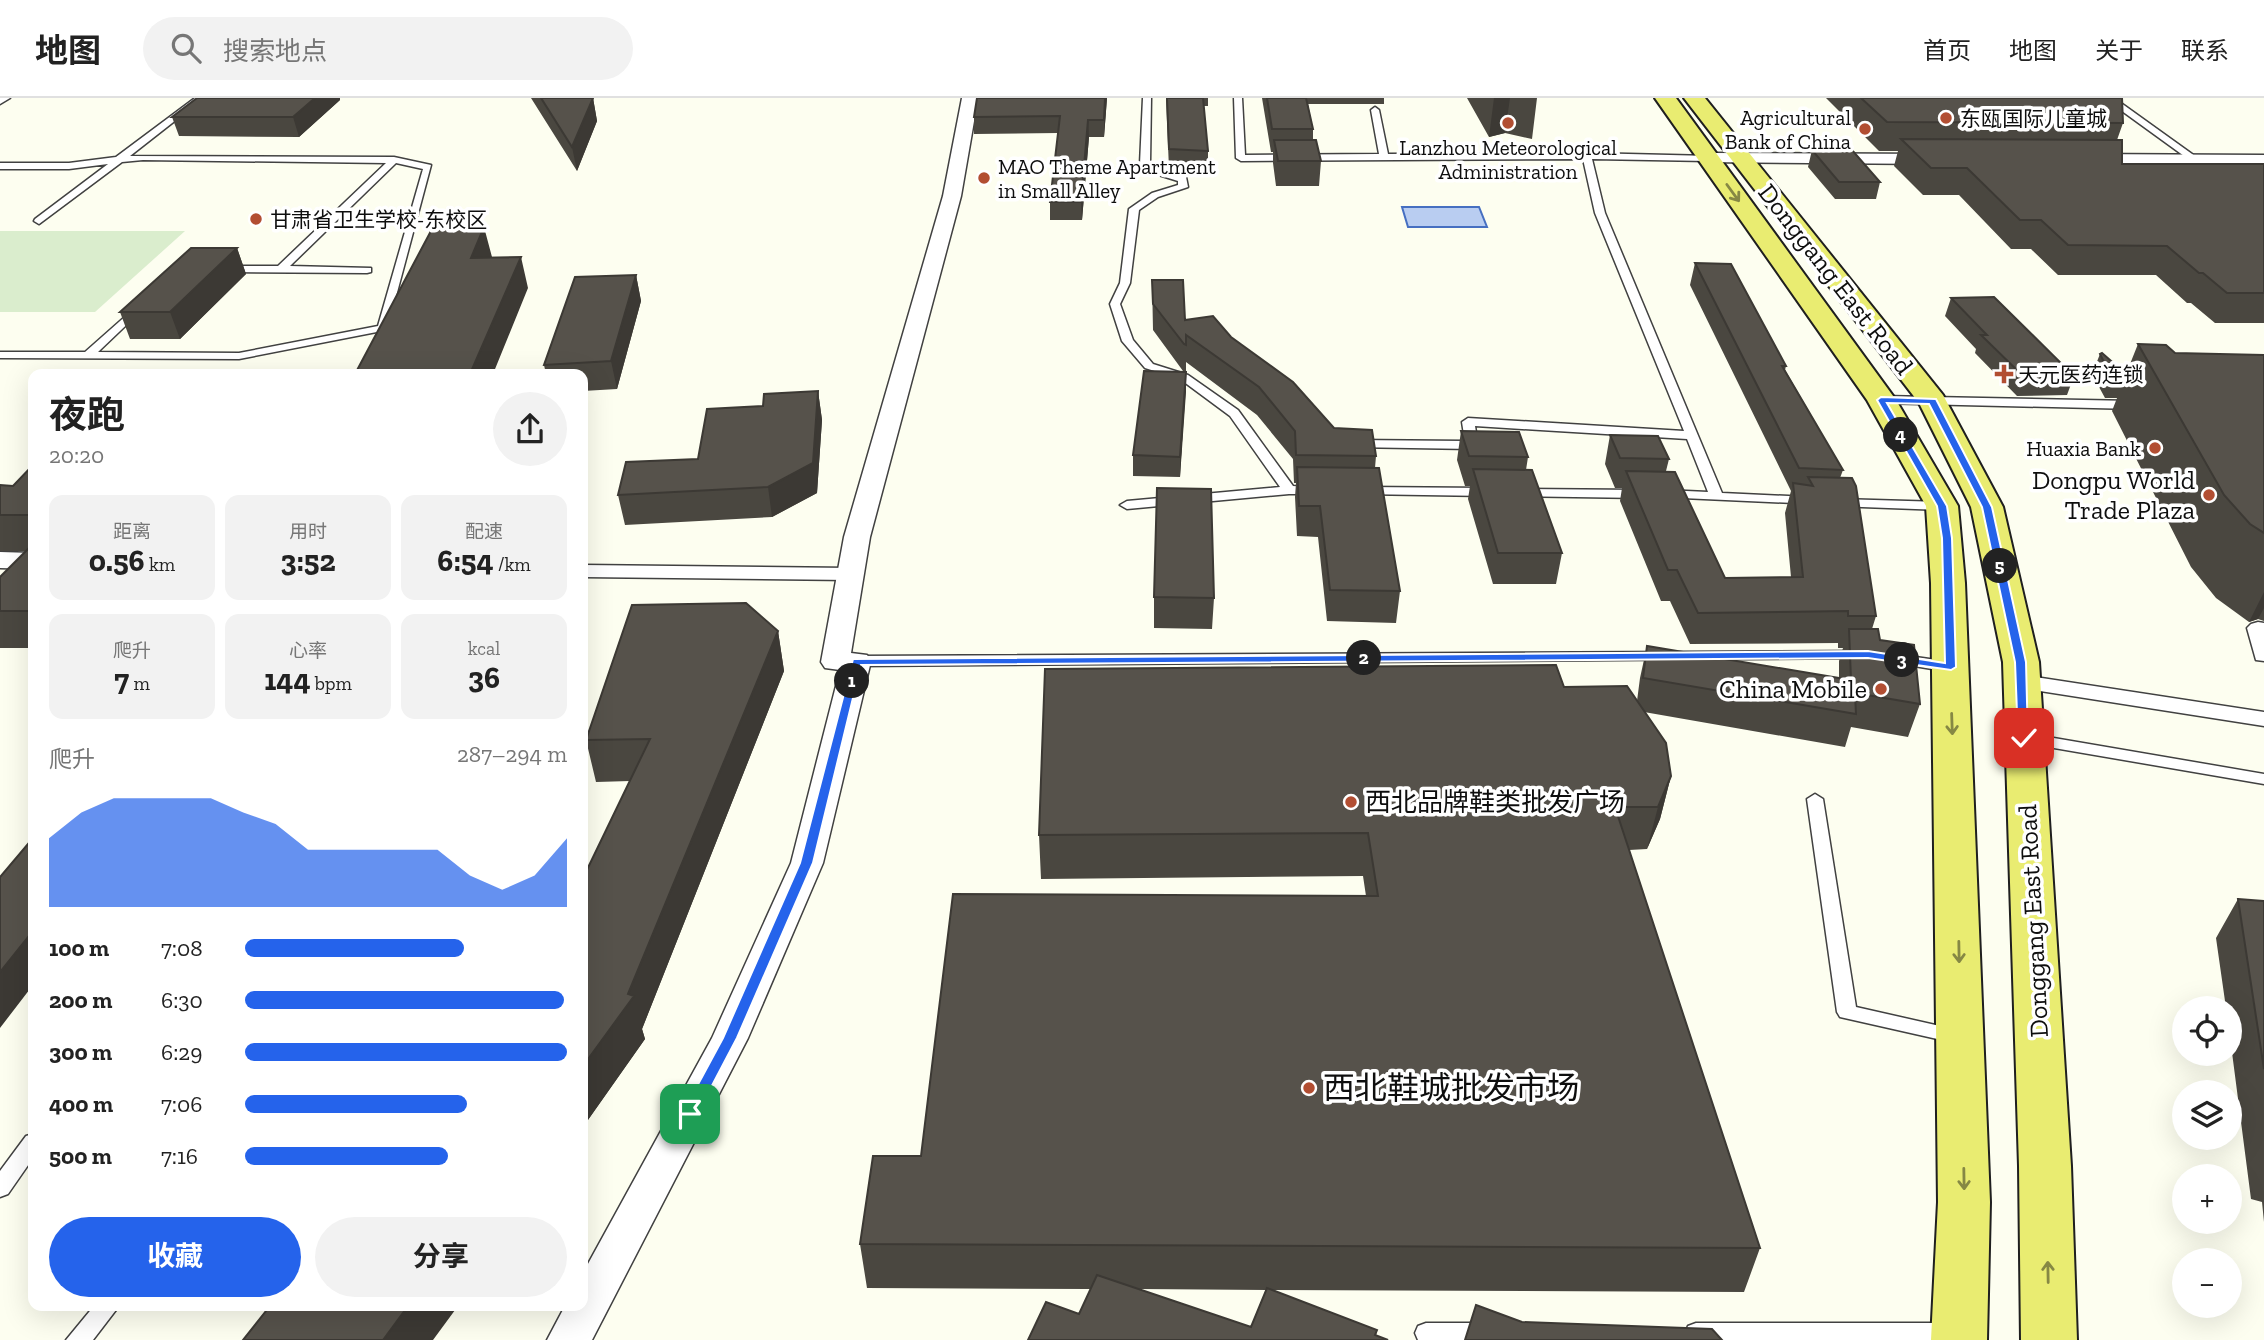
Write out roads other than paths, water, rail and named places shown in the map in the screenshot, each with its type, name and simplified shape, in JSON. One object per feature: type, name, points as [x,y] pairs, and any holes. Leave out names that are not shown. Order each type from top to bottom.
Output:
[{"type":"main road","name":"Donggang East Road","points":[[1665,98],[1725,158],[1933,401],[1987,507],[2021,662],[2045,1166],[2049,1340]]},
{"type":"main road","name":"Donggang East Road","points":[[1694,98],[1725,158],[1881,400],[1942,506],[1947,538],[1964,1202],[1959,1336]]},
{"type":"street","points":[[588,1304],[730,1038],[807,863],[857,662],[835,662],[850,574],[905,360],[952,196],[970,98]]},
{"type":"street","points":[[1725,158],[1948,159]]},
{"type":"street","points":[[2057,159],[2264,160]]},
{"type":"street","points":[[0,560],[28,561]]},
{"type":"street","points":[[588,571],[850,574]]},
{"type":"street","points":[[2258,628],[2264,655]]},
{"type":"street","points":[[2022,681],[2264,719]]},
{"type":"street","points":[[569,1340],[584,1311]]},
{"type":"lane","points":[[0,102],[6,98]]},
{"type":"lane","points":[[38,222],[200,98]]},
{"type":"lane","points":[[1147,98],[1145,164],[1152,170],[1183,179],[1183,187],[1155,195],[1134,209],[1125,283],[1115,304],[1128,341],[1149,366],[1184,377],[1234,413],[1289,490]]},
{"type":"lane","points":[[1238,98],[1241,158],[1725,158]]},
{"type":"lane","points":[[2108,98],[2194,159]]},
{"type":"lane","points":[[1375,110],[1384,157]]},
{"type":"lane","points":[[1587,156],[1600,213],[1717,497]]},
{"type":"lane","points":[[0,166],[69,166],[143,157],[394,160],[428,167],[383,328],[239,356],[0,355]]},
{"type":"lane","points":[[2232,159],[2253,175]]},
{"type":"lane","points":[[281,270],[394,160]]},
{"type":"lane","points":[[206,269],[367,270]]},
{"type":"lane","points":[[88,355],[144,303]]},
{"type":"lane","points":[[1881,400],[2151,406]]},
{"type":"lane","points":[[1350,444],[1472,445],[1468,422],[1690,435]]},
{"type":"lane","points":[[1127,505],[1289,490],[1717,497],[1942,506]]},
{"type":"lane","points":[[857,662],[1868,654],[1951,667]]},
{"type":"lane","points":[[2024,738],[2264,779]]},
{"type":"lane","points":[[1815,799],[1847,1012],[1960,1038]]},
{"type":"lane","points":[[0,1188],[28,1149]]},
{"type":"lane","points":[[78,1340],[104,1311]]},
{"type":"lane","points":[[1426,1333],[1508,1333]]},
{"type":"lane","points":[[1672,1333],[1959,1336]]},
{"type":"water","points":[[1402,207],[1479,207],[1487,227],[1408,227]]},
{"type":"place","name":"东瓯国际儿童城","points":[[1946,118]]},
{"type":"place","name":"Lanzhou Meteorological Administration","points":[[1508,123]]},
{"type":"place","name":"Agricultural Bank of China","points":[[1865,129]]},
{"type":"place","name":"MAO Theme Apartment in Small Alley","points":[[984,178]]},
{"type":"place","name":"甘肃省卫生学校-东校区","points":[[256,219]]},
{"type":"place","name":"天元医药连锁","points":[[2004,374]]},
{"type":"place","name":"Huaxia Bank","points":[[2155,448]]},
{"type":"place","name":"Dongpu World Trade Plaza","points":[[2209,495]]},
{"type":"place","name":"China Mobile","points":[[1881,689]]},
{"type":"place","name":"西北品牌鞋类批发广场","points":[[1351,802]]},
{"type":"place","name":"西北鞋城批发市场","points":[[1309,1088]]}]
